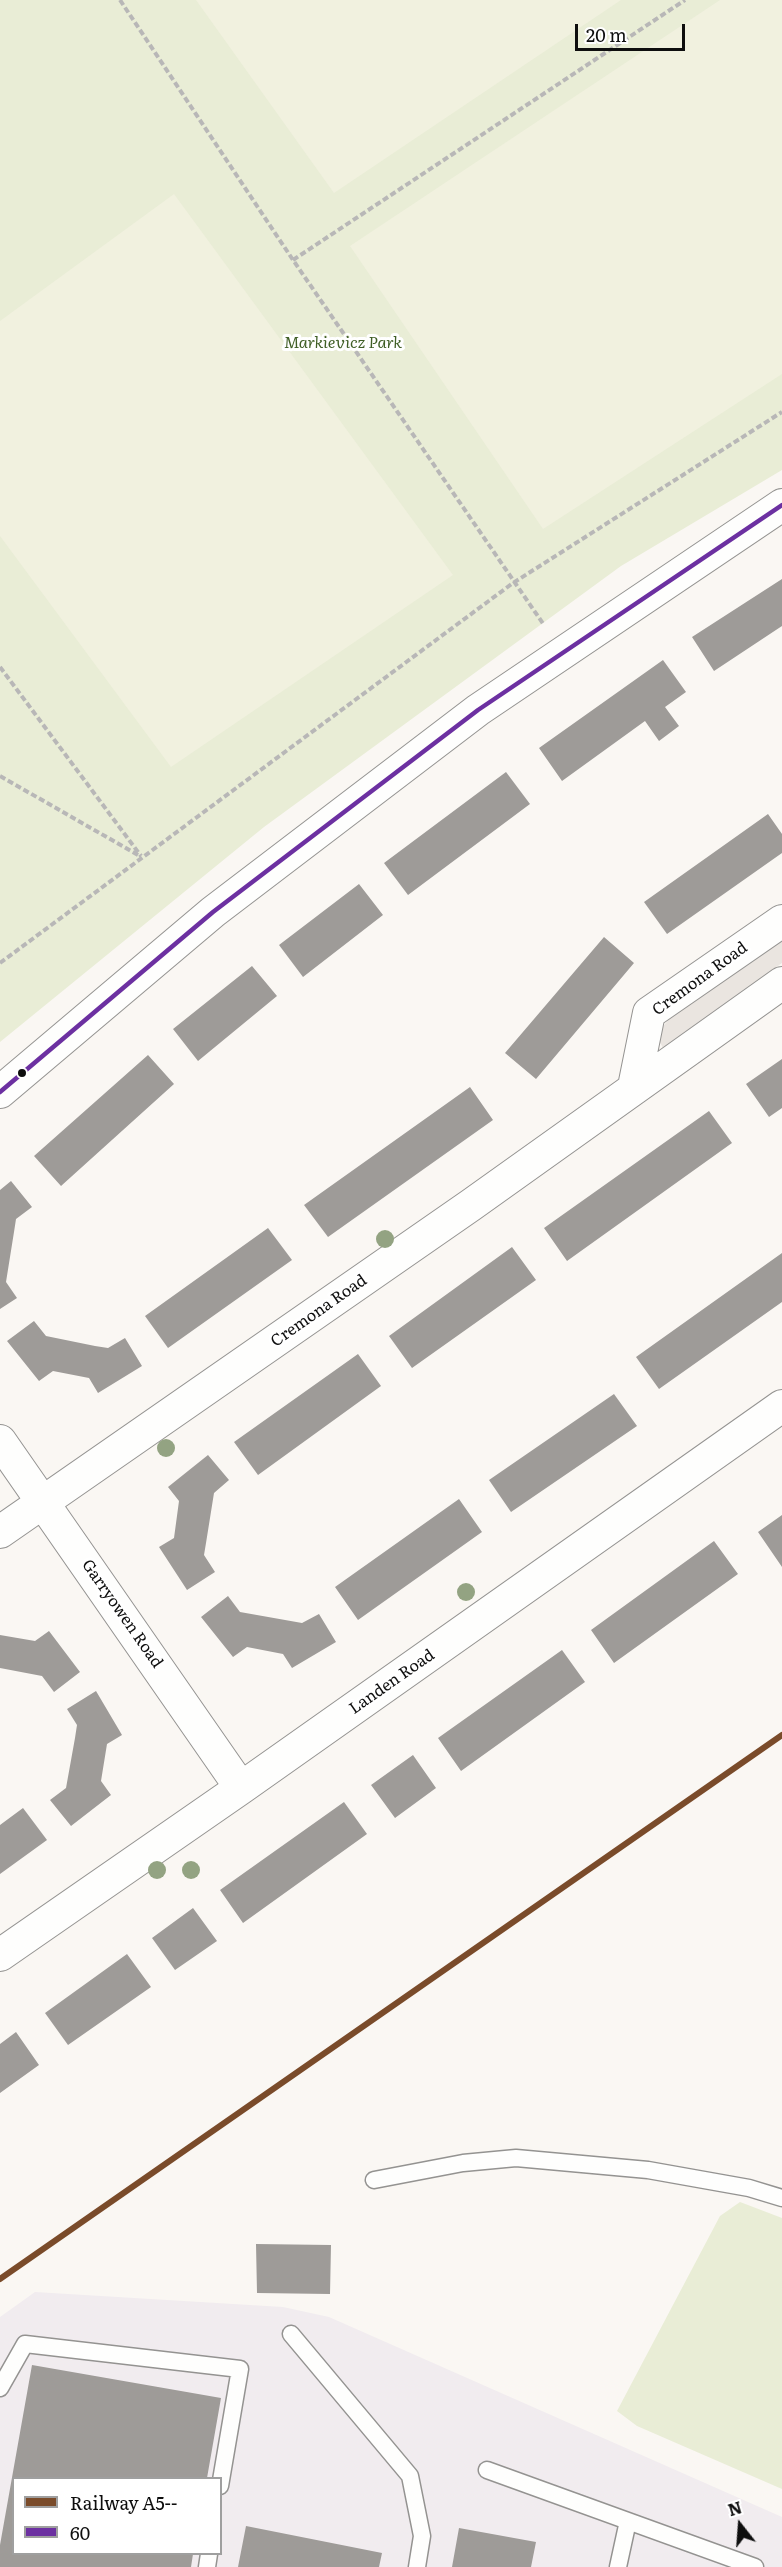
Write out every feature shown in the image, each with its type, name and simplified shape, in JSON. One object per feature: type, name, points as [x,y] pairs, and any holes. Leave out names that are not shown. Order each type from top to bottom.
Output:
[{"type":"street","points":[[0,1092],[213,912],[478,710],[782,505]]},
{"type":"street","name":"Cremona Road","points":[[634,1087],[649,1013],[782,921]]},
{"type":"street","name":"Cremona Road","points":[[0,1532],[471,1205],[782,983]]},
{"type":"street","name":"Landen Road","points":[[0,1955],[782,1406]]},
{"type":"street","name":"Garryowen Road","points":[[0,1441],[241,1788]]},
{"type":"lane","points":[[374,2180],[463,2163],[516,2158],[648,2170],[749,2188],[782,2198]]},
{"type":"lane","points":[[291,2334],[410,2476],[422,2536],[417,2567]]},
{"type":"lane","points":[[0,2388],[25,2344],[240,2369],[222,2477]]},
{"type":"lane","points":[[487,2470],[755,2567]]},
{"type":"lane","points":[[618,2567],[628,2521]]},
{"type":"path","points":[[120,0],[293,260],[513,583],[563,651]]},
{"type":"path","points":[[293,260],[685,0]]},
{"type":"path","points":[[0,963],[141,856],[513,583],[782,412]]},
{"type":"path","points":[[0,667],[141,856]]},
{"type":"path","points":[[0,776],[141,856]]},
{"type":"shaded area","points":[[782,933],[782,963],[663,1048],[656,1035],[684,1001]]},
{"type":"shaded area","points":[[35,2292],[283,2307],[329,2317],[782,2517],[782,2567],[0,2567],[0,2317]]},
{"type":"green space","name":"Markievicz Park","points":[[0,0],[782,0],[782,470],[621,566],[264,827],[0,1042]]},
{"type":"green space","points":[[196,0],[621,0],[334,193]]},
{"type":"green space","points":[[720,0],[782,0],[782,374],[543,529],[350,246]]},
{"type":"green space","points":[[174,194],[453,575],[171,767],[0,536],[0,321]]},
{"type":"green space","points":[[740,2202],[782,2218],[782,2489],[637,2426],[617,2411],[720,2216]]},
{"type":"building","points":[[782,579],[782,626],[714,671],[692,637]]},
{"type":"building","points":[[663,660],[686,692],[665,707],[679,726],[659,741],[645,721],[562,781],[539,748]]},
{"type":"building","points":[[506,772],[530,804],[408,895],[384,863]]},
{"type":"building","points":[[768,814],[782,834],[782,853],[667,934],[644,902]]},
{"type":"building","points":[[359,884],[383,915],[303,977],[279,945]]},
{"type":"building","points":[[604,937],[634,963],[536,1079],[505,1053]]},
{"type":"building","points":[[252,966],[277,996],[198,1061],[173,1029]]},
{"type":"building","points":[[148,1055],[174,1084],[61,1186],[34,1156]]},
{"type":"building","points":[[782,1059],[782,1108],[769,1117],[746,1084]]},
{"type":"building","points":[[470,1087],[493,1120],[328,1237],[304,1205]]},
{"type":"building","points":[[709,1111],[732,1143],[567,1261],[544,1228]]},
{"type":"building","points":[[11,1181],[32,1207],[16,1219],[6,1282],[17,1298],[0,1309],[0,1190]]},
{"type":"building","points":[[268,1228],[292,1260],[168,1348],[145,1316]]},
{"type":"building","points":[[512,1247],[536,1280],[412,1368],[389,1336]]},
{"type":"building","points":[[782,1253],[782,1302],[659,1389],[636,1357]]},
{"type":"building","points":[[34,1321],[46,1336],[95,1346],[108,1348],[125,1338],[142,1366],[98,1393],[89,1378],[53,1371],[39,1381],[7,1341]]},
{"type":"building","points":[[358,1354],[381,1386],[258,1475],[234,1442]]},
{"type":"building","points":[[614,1394],[637,1426],[511,1512],[489,1480]]},
{"type":"building","points":[[208,1455],[229,1480],[214,1493],[204,1555],[215,1572],[187,1590],[159,1547],[174,1538],[179,1501],[168,1487]]},
{"type":"building","points":[[459,1499],[482,1532],[358,1620],[335,1587]]},
{"type":"building","points":[[782,1515],[782,1567],[758,1532]]},
{"type":"building","points":[[714,1541],[738,1574],[614,1663],[591,1630]]},
{"type":"building","points":[[228,1596],[240,1612],[302,1623],[319,1614],[336,1642],[292,1668],[283,1654],[247,1647],[233,1657],[201,1617]]},
{"type":"building","points":[[49,1631],[80,1672],[54,1692],[42,1676],[0,1668],[0,1635],[35,1641]]},
{"type":"building","points":[[562,1650],[585,1682],[461,1771],[438,1738]]},
{"type":"building","points":[[96,1691],[122,1735],[107,1744],[101,1781],[111,1795],[71,1826],[50,1800],[66,1788],[77,1725],[67,1709]]},
{"type":"building","points":[[413,1755],[436,1788],[395,1818],[371,1785]]},
{"type":"building","points":[[344,1802],[367,1834],[243,1923],[220,1890]]},
{"type":"building","points":[[23,1808],[47,1840],[0,1874],[0,1825]]},
{"type":"building","points":[[193,1908],[217,1941],[175,1970],[152,1938]]},
{"type":"building","points":[[127,1954],[151,1987],[68,2045],[45,2013]]},
{"type":"building","points":[[16,2032],[39,2065],[0,2093],[0,2044]]},
{"type":"building","points":[[256,2244],[331,2245],[330,2294],[257,2293]]},
{"type":"building","points":[[32,2365],[221,2398],[207,2477],[12,2477]]},
{"type":"building","points":[[12,2478],[12,2555],[193,2555],[191,2567],[0,2567],[0,2545]]},
{"type":"building","points":[[246,2526],[382,2553],[379,2567],[238,2567]]},
{"type":"building","points":[[459,2528],[536,2542],[531,2567],[452,2567]]},
{"type":"rail line","name":"A5--","points":[[0,2279],[782,1735]]},
{"type":"transit line","name":"60","points":[[0,1092],[213,912],[478,710],[782,505]]}]
